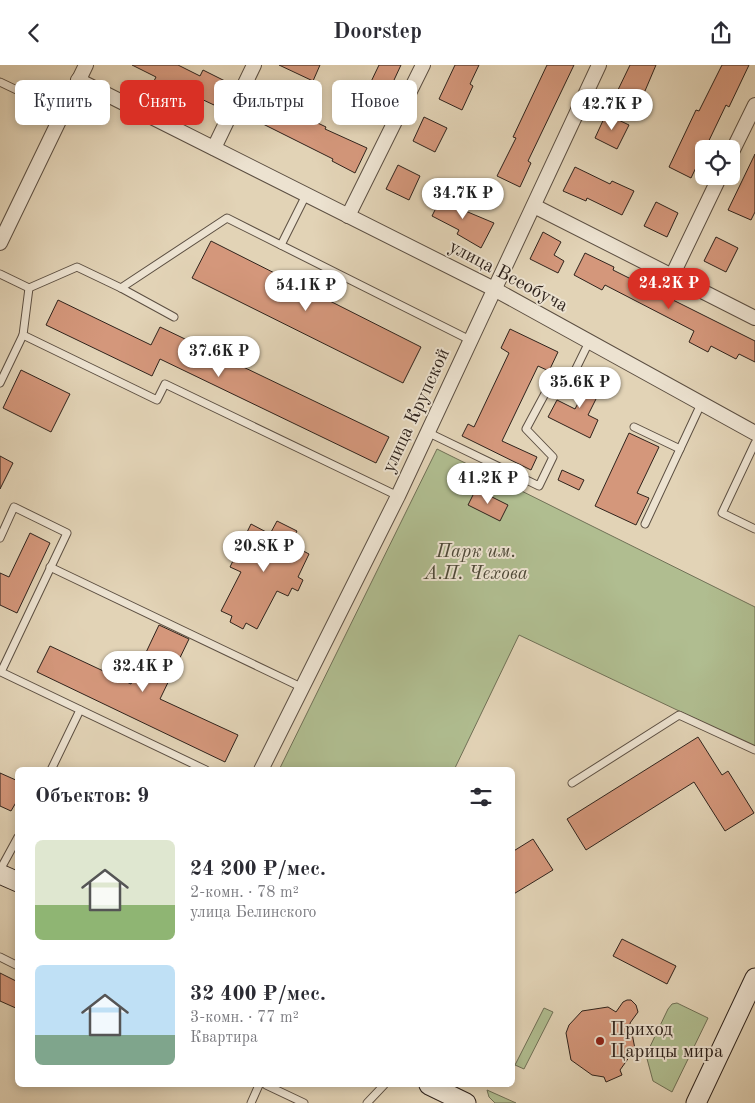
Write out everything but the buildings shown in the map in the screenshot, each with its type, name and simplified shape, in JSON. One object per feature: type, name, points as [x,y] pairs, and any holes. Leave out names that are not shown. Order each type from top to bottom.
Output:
[{"type":"main road","points":[[696,1103],[755,978]]},
{"type":"main road","points":[[433,1087],[466,1103]]},
{"type":"street","points":[[78,80],[86,65]]},
{"type":"street","points":[[214,148],[254,65]]},
{"type":"street","points":[[348,216],[423,65]]},
{"type":"street","name":"улица Крупской","points":[[262,767],[398,496],[599,65]]},
{"type":"street","name":"улица Всеобуча","points":[[110,96],[494,289],[755,433]]},
{"type":"street","points":[[738,140],[755,105]]},
{"type":"street","points":[[0,243],[4,223],[56,125]]},
{"type":"street","points":[[672,276],[716,185]]},
{"type":"street","points":[[534,206],[755,318]]},
{"type":"lane","points":[[0,82],[15,89]]},
{"type":"lane","points":[[281,245],[306,195]]},
{"type":"lane","points":[[121,288],[227,218],[470,340]]},
{"type":"lane","points":[[0,274],[29,288],[76,267],[121,288],[174,317]]},
{"type":"lane","points":[[0,383],[23,335],[29,288]]},
{"type":"lane","points":[[23,335],[157,400],[165,384],[398,496]]},
{"type":"lane","points":[[428,432],[539,486],[553,457],[526,429],[548,389],[566,389],[589,341]]},
{"type":"lane","points":[[645,524],[701,404]]},
{"type":"lane","points":[[634,427],[680,449]]},
{"type":"lane","points":[[755,443],[722,513],[755,529]]},
{"type":"lane","points":[[0,538],[14,507],[67,533],[1,672],[200,767]]},
{"type":"lane","points":[[50,567],[302,687]]},
{"type":"lane","points":[[52,767],[80,710]]},
{"type":"lane","points":[[572,783],[679,715],[755,750]]},
{"type":"lane","points":[[5,877],[15,846]]},
{"type":"lane","points":[[0,957],[15,964]]},
{"type":"lane","points":[[251,1103],[258,1087]]},
{"type":"lane","points":[[270,1087],[304,1103]]},
{"type":"lane","points":[[367,1103],[382,1087]]},
{"type":"green space","name":"Парк им. А.П. Чехова","points":[[437,449],[755,607],[755,747],[519,635],[455,767],[280,767]]},
{"type":"green space","points":[[677,1003],[708,1018],[672,1092],[653,1081],[646,1055],[668,1009],[672,1004]]},
{"type":"green space","points":[[544,1008],[553,1012],[524,1069],[515,1065]]},
{"type":"green space","points":[[487,1090],[516,1103],[495,1103],[489,1097]]},
{"type":"place","name":"Приход Царицы мира","points":[[600,1041]]}]
